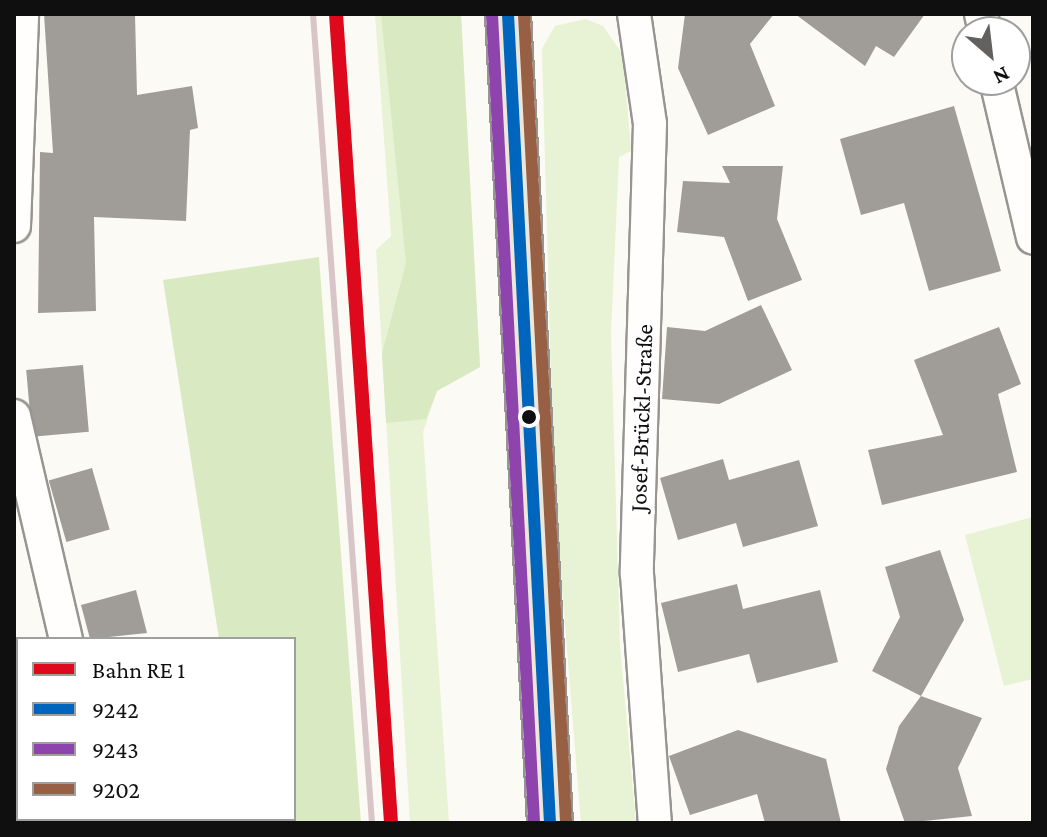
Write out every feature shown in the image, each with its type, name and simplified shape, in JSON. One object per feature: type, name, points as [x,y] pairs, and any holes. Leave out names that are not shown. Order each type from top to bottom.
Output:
[{"type":"main road","points":[[508,14],[550,823]]},
{"type":"street","points":[[14,226],[22,14]]},
{"type":"street","name":"Josef-Brückl-Straße","points":[[634,14],[650,124],[637,574],[655,823]]},
{"type":"street","points":[[1000,96],[1033,238]]},
{"type":"street","points":[[14,416],[66,637]]},
{"type":"green space","points":[[375,14],[461,14],[480,367],[437,391],[423,432],[449,823],[410,823],[376,250],[391,236]]},
{"type":"green space","points":[[381,14],[461,14],[480,367],[437,391],[426,419],[386,423],[382,353],[406,263]]},
{"type":"green space","points":[[586,19],[603,26],[623,55],[631,151],[619,157],[611,334],[620,645],[636,823],[581,823],[554,487],[542,49],[555,26]]},
{"type":"green space","points":[[319,257],[361,823],[248,823],[296,821],[296,637],[219,637],[163,280]]},
{"type":"green space","points":[[1033,517],[1033,679],[1004,686],[965,535]]},
{"type":"building","points":[[44,14],[135,14],[137,95],[192,86],[198,128],[190,130],[186,221],[94,217],[96,311],[38,313],[40,152],[53,153]]},
{"type":"building","points":[[685,14],[774,14],[750,44],[775,106],[708,135],[678,68]]},
{"type":"building","points":[[795,14],[925,14],[894,57],[876,46],[865,66]]},
{"type":"building","points":[[954,106],[1001,271],[929,291],[904,203],[861,215],[840,139]]},
{"type":"building","points":[[722,166],[783,166],[777,219],[802,280],[748,301],[724,237],[677,232],[683,181],[730,183]]},
{"type":"building","points":[[761,305],[792,370],[719,404],[662,399],[667,327],[705,331]]},
{"type":"building","points":[[999,327],[1021,384],[998,394],[1017,472],[882,505],[868,450],[943,435],[914,360]]},
{"type":"building","points":[[83,365],[89,432],[32,437],[26,370]]},
{"type":"building","points":[[723,459],[729,480],[799,460],[818,526],[743,547],[736,523],[678,540],[660,478]]},
{"type":"building","points":[[92,468],[110,530],[66,542],[49,480]]},
{"type":"building","points":[[940,550],[964,620],[921,696],[872,671],[900,617],[885,567]]},
{"type":"building","points":[[737,584],[743,609],[820,590],[838,662],[757,683],[749,654],[678,672],[661,603]]},
{"type":"building","points":[[136,590],[147,633],[89,637],[81,605]]},
{"type":"building","points":[[921,696],[982,718],[958,768],[972,816],[905,823],[886,769],[899,726]]},
{"type":"building","points":[[738,730],[826,759],[841,823],[765,823],[757,794],[690,815],[669,756]]},
{"type":"railway","points":[[313,14],[372,823]]},
{"type":"transit line","points":[[336,14],[391,823]]},
{"type":"transit line","name":"9242","points":[[508,14],[550,823]]},
{"type":"transit line","name":"9202","points":[[524,14],[566,822]]},
{"type":"transit line","name":"9243","points":[[492,15],[534,823]]}]
